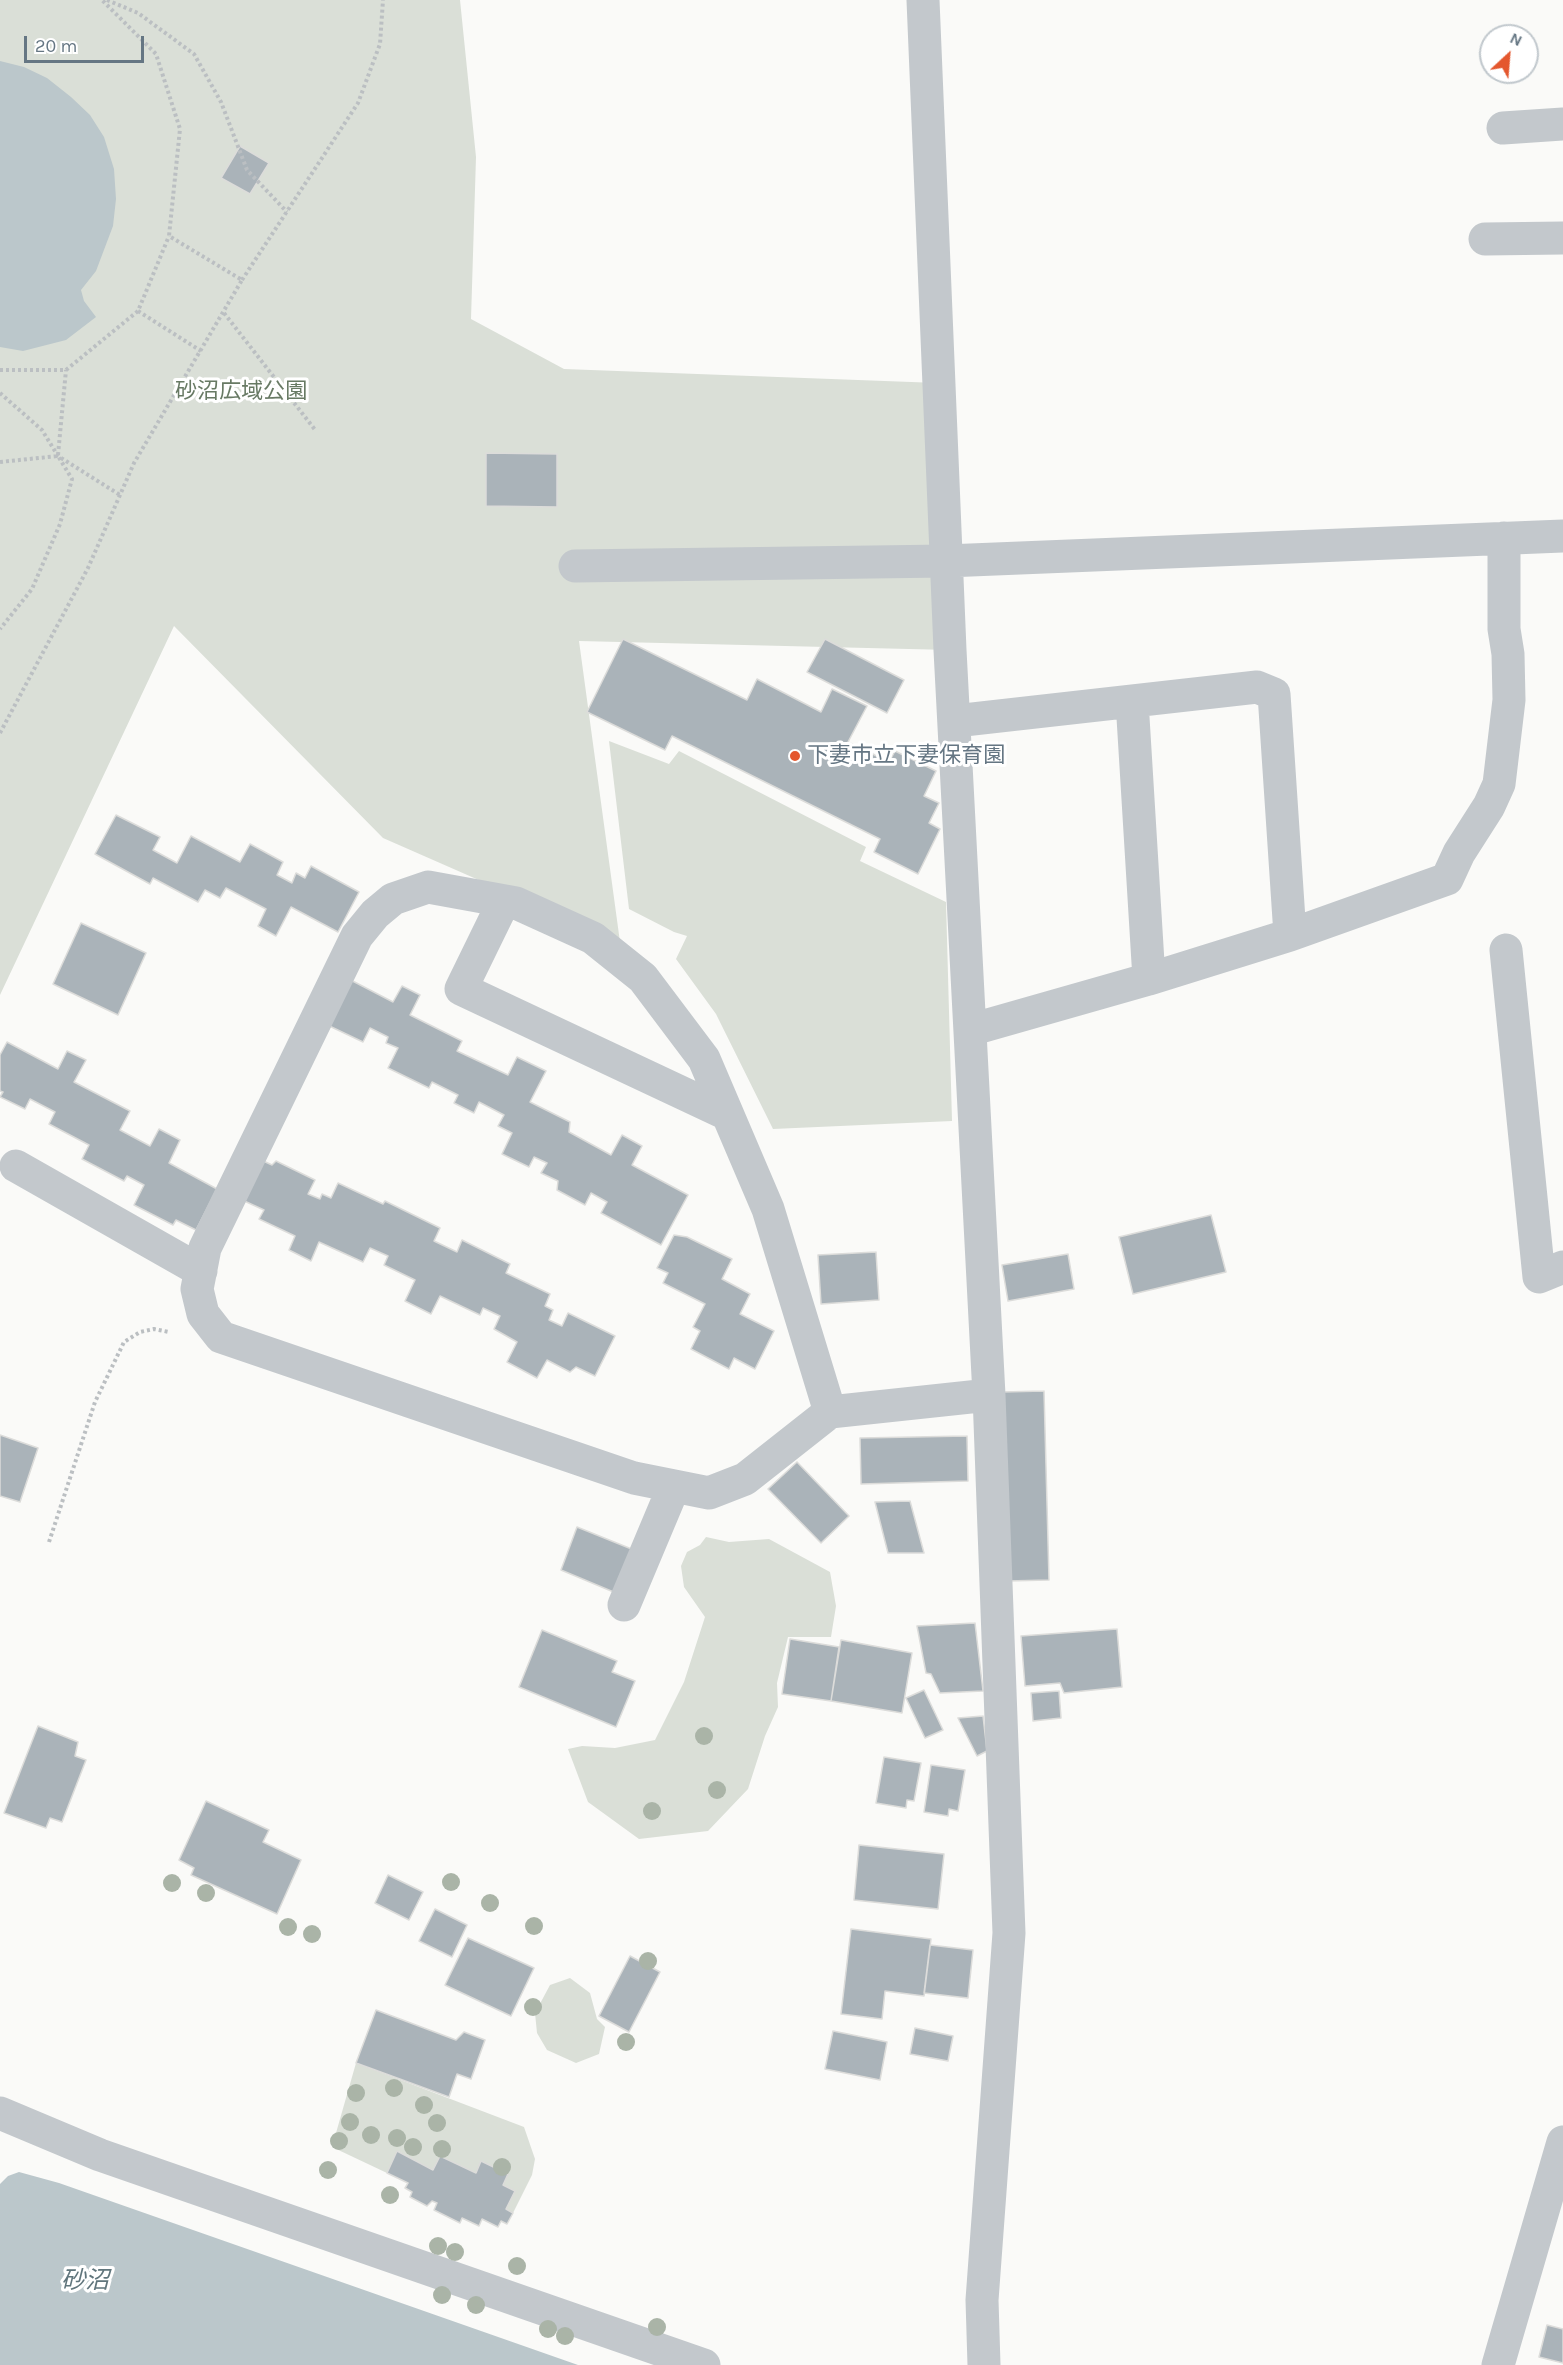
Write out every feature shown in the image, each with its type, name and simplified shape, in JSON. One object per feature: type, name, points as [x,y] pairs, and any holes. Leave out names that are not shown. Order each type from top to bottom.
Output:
[{"type":"street","points":[[922,0],[946,561],[981,1283],[989,1395],[1009,1933],[982,2300],[984,2365]]},
{"type":"street","points":[[1503,128],[1563,124]]},
{"type":"street","points":[[1485,239],[1563,238]]},
{"type":"street","points":[[575,566],[946,561],[1563,536]]},
{"type":"street","points":[[970,1030],[1149,979],[1290,935],[1447,879],[1459,853],[1489,806],[1499,784],[1509,700],[1504,629],[1504,538]]},
{"type":"street","points":[[955,721],[1257,687],[1274,694],[1290,935]]},
{"type":"street","points":[[1132,701],[1149,979]]},
{"type":"street","points":[[830,1412],[768,1209],[704,1059],[643,978],[594,938],[516,903],[428,887],[393,899],[375,914],[357,936],[206,1248],[197,1289],[203,1314],[221,1337],[634,1478],[709,1493],[745,1479],[830,1412],[989,1395]]},
{"type":"street","points":[[504,901],[461,989],[727,1114]]},
{"type":"street","points":[[1506,950],[1539,1276],[1563,1267]]},
{"type":"street","points":[[16,1166],[201,1271]]},
{"type":"street","points":[[624,1605],[674,1486]]},
{"type":"street","points":[[0,2113],[100,2155],[704,2365]]},
{"type":"street","points":[[1498,2365],[1563,2142]]},
{"type":"path","points":[[0,370],[66,370],[138,311],[169,236],[180,129],[156,54],[102,0]]},
{"type":"path","points":[[107,0],[138,13],[194,54],[221,102],[247,170],[287,212]]},
{"type":"path","points":[[0,733],[88,568],[134,464],[242,280],[358,103],[380,44],[383,0]]},
{"type":"path","points":[[169,236],[242,280]]},
{"type":"path","points":[[138,311],[201,351]]},
{"type":"path","points":[[224,312],[316,431]]},
{"type":"path","points":[[58,456],[66,370]]},
{"type":"path","points":[[0,393],[42,430],[72,479],[60,524],[32,589],[0,629]]},
{"type":"path","points":[[0,462],[58,456],[120,495]]},
{"type":"path","points":[[49,1542],[94,1402],[124,1342],[140,1332],[154,1329],[173,1333]]},
{"type":"green space","name":"砂沼広域公園","points":[[0,0],[460,0],[476,157],[471,319],[564,369],[938,383],[950,650],[579,641],[620,942],[383,838],[174,626],[0,995]]},
{"type":"green space","points":[[609,741],[669,764],[679,751],[866,847],[860,861],[946,902],[952,1121],[773,1129],[716,1014],[676,959],[687,936],[674,932],[629,909]]},
{"type":"green space","points":[[706,1537],[729,1542],[769,1539],[830,1572],[836,1606],[831,1637],[788,1637],[777,1683],[778,1707],[765,1736],[748,1789],[708,1831],[639,1839],[588,1802],[568,1749],[582,1746],[615,1748],[655,1740],[684,1682],[705,1617],[684,1587],[681,1566],[687,1552],[700,1545]]},
{"type":"green space","points":[[570,1978],[590,1993],[597,2019],[605,2027],[599,2054],[576,2063],[547,2050],[537,2033],[535,2013],[550,1985]]},
{"type":"green space","points":[[356,2063],[524,2127],[535,2159],[532,2175],[513,2213],[506,2209],[515,2191],[503,2185],[508,2174],[481,2161],[476,2173],[433,2170],[398,2151],[387,2173],[332,2147]]},
{"type":"water","points":[[0,61],[24,67],[47,78],[90,115],[104,137],[114,169],[116,199],[113,226],[96,271],[81,290],[84,301],[96,317],[66,340],[23,351],[0,347]]},
{"type":"water","name":"砂沼","points":[[19,2172],[59,2183],[578,2365],[0,2365],[0,2184],[8,2176]]},
{"type":"building","points":[[240,146],[269,163],[250,194],[221,178]]},
{"type":"building","points":[[486,453],[557,454],[557,507],[486,506]]},
{"type":"building","name":"下妻市立下妻保育園","points":[[623,639],[747,700],[757,679],[821,712],[832,689],[867,706],[848,742],[889,762],[895,751],[936,771],[924,796],[939,803],[929,823],[940,829],[918,874],[874,852],[880,839],[672,736],[665,750],[587,712]]},
{"type":"building","points":[[825,639],[904,680],[887,713],[807,672]]},
{"type":"building","points":[[116,815],[160,837],[153,850],[177,863],[191,836],[240,862],[250,844],[283,862],[277,875],[292,883],[296,873],[305,878],[311,866],[359,892],[338,932],[291,907],[276,936],[258,926],[266,909],[226,888],[220,898],[205,890],[198,902],[153,878],[150,884],[95,854]]},
{"type":"building","points":[[81,923],[146,953],[118,1015],[53,984]]},
{"type":"building","points":[[343,976],[393,1002],[402,986],[420,995],[410,1015],[462,1041],[457,1051],[508,1075],[517,1057],[546,1071],[530,1102],[570,1122],[569,1132],[611,1155],[622,1135],[642,1146],[632,1165],[688,1195],[661,1245],[601,1213],[607,1202],[591,1193],[585,1205],[557,1190],[558,1181],[541,1173],[547,1163],[534,1157],[529,1167],[502,1154],[512,1133],[498,1126],[504,1115],[479,1102],[474,1113],[454,1103],[458,1095],[432,1082],[429,1088],[388,1068],[398,1048],[386,1043],[388,1037],[370,1028],[363,1042],[321,1022]]},
{"type":"building","points":[[7,1042],[58,1069],[67,1051],[86,1060],[74,1082],[130,1111],[120,1130],[150,1146],[159,1129],[180,1140],[169,1163],[217,1189],[196,1230],[176,1220],[173,1225],[134,1205],[144,1185],[127,1176],[124,1181],[82,1159],[89,1145],[49,1124],[55,1112],[30,1099],[25,1109],[0,1097],[3,1092],[0,1091],[0,1055]]},
{"type":"building","points":[[259,1159],[272,1165],[276,1161],[315,1180],[308,1194],[320,1199],[322,1194],[331,1198],[338,1183],[383,1204],[385,1201],[440,1228],[434,1241],[457,1252],[462,1240],[510,1264],[506,1273],[550,1294],[545,1306],[553,1310],[549,1320],[562,1326],[568,1313],[615,1336],[595,1376],[576,1367],[570,1372],[547,1360],[537,1378],[507,1362],[517,1342],[494,1329],[500,1316],[483,1308],[480,1315],[440,1296],[431,1314],[405,1301],[415,1280],[384,1265],[388,1256],[370,1248],[363,1262],[319,1242],[311,1261],[289,1250],[295,1236],[259,1219],[264,1210],[240,1199]]},
{"type":"building","points":[[1211,1215],[1226,1272],[1133,1294],[1119,1237]]},
{"type":"building","points":[[674,1235],[687,1237],[732,1259],[722,1279],[750,1294],[740,1314],[774,1331],[755,1369],[734,1358],[729,1369],[691,1349],[700,1331],[693,1327],[705,1304],[663,1283],[668,1273],[657,1268]]},
{"type":"building","points":[[876,1252],[879,1300],[821,1304],[818,1255]]},
{"type":"building","points":[[1068,1254],[1074,1289],[1008,1301],[1002,1265]]},
{"type":"building","points":[[1044,1391],[1049,1580],[1007,1581],[1002,1392]]},
{"type":"building","points":[[0,1435],[38,1448],[20,1502],[0,1496]]},
{"type":"building","points":[[967,1436],[968,1481],[861,1484],[860,1438]]},
{"type":"building","points":[[797,1462],[849,1516],[821,1543],[768,1489]]},
{"type":"building","points":[[910,1501],[924,1553],[888,1553],[875,1502]]},
{"type":"building","points":[[577,1527],[634,1550],[616,1593],[561,1570]]},
{"type":"building","points":[[975,1623],[983,1691],[940,1693],[931,1674],[926,1673],[917,1626]]},
{"type":"building","points":[[1117,1629],[1122,1687],[1064,1693],[1060,1683],[1025,1686],[1021,1636]]},
{"type":"building","points":[[542,1630],[617,1661],[612,1672],[635,1681],[616,1727],[519,1687]]},
{"type":"building","points":[[790,1639],[839,1647],[831,1701],[782,1694]]},
{"type":"building","points":[[841,1640],[912,1653],[902,1713],[831,1701]]},
{"type":"building","points":[[924,1690],[943,1730],[925,1738],[906,1698]]},
{"type":"building","points":[[1059,1691],[1061,1718],[1033,1721],[1031,1693]]},
{"type":"building","points":[[983,1716],[987,1751],[977,1756],[958,1718]]},
{"type":"building","points":[[38,1726],[78,1742],[75,1756],[86,1760],[62,1822],[50,1818],[46,1828],[4,1813]]},
{"type":"building","points":[[884,1757],[921,1763],[914,1801],[907,1800],[906,1808],[876,1803]]},
{"type":"building","points":[[931,1765],[965,1770],[958,1811],[949,1809],[948,1816],[924,1812]]},
{"type":"building","points":[[206,1801],[269,1830],[263,1842],[301,1860],[277,1914],[191,1875],[194,1868],[179,1860]]},
{"type":"building","points":[[859,1845],[944,1854],[938,1909],[854,1900]]},
{"type":"building","points":[[388,1875],[423,1892],[409,1920],[375,1903]]},
{"type":"building","points":[[435,1909],[467,1925],[452,1957],[419,1941]]},
{"type":"building","points":[[851,1929],[931,1939],[924,1996],[885,1991],[882,2019],[841,2014]]},
{"type":"building","points":[[468,1938],[534,1968],[511,2016],[445,1985]]},
{"type":"building","points":[[930,1945],[973,1950],[968,1998],[924,1993]]},
{"type":"building","points":[[630,1956],[660,1972],[629,2032],[599,2016]]},
{"type":"building","points":[[376,2010],[456,2040],[464,2032],[485,2040],[471,2079],[457,2074],[449,2097],[356,2063]]},
{"type":"building","points":[[915,2028],[953,2036],[948,2061],[910,2054]]},
{"type":"building","points":[[833,2031],[887,2042],[880,2080],[825,2069]]},
{"type":"building","points":[[397,2151],[433,2170],[440,2156],[476,2173],[481,2161],[508,2174],[503,2185],[515,2191],[506,2209],[513,2213],[507,2224],[501,2221],[498,2227],[482,2219],[479,2226],[462,2218],[460,2223],[434,2210],[437,2203],[432,2201],[427,2206],[410,2197],[412,2192],[405,2188],[408,2183],[387,2173]]},
{"type":"building","points":[[1547,2325],[1563,2329],[1563,2363],[1539,2357]]},
{"type":"place","name":"下妻市立下妻保育園","points":[[795,756]]}]
